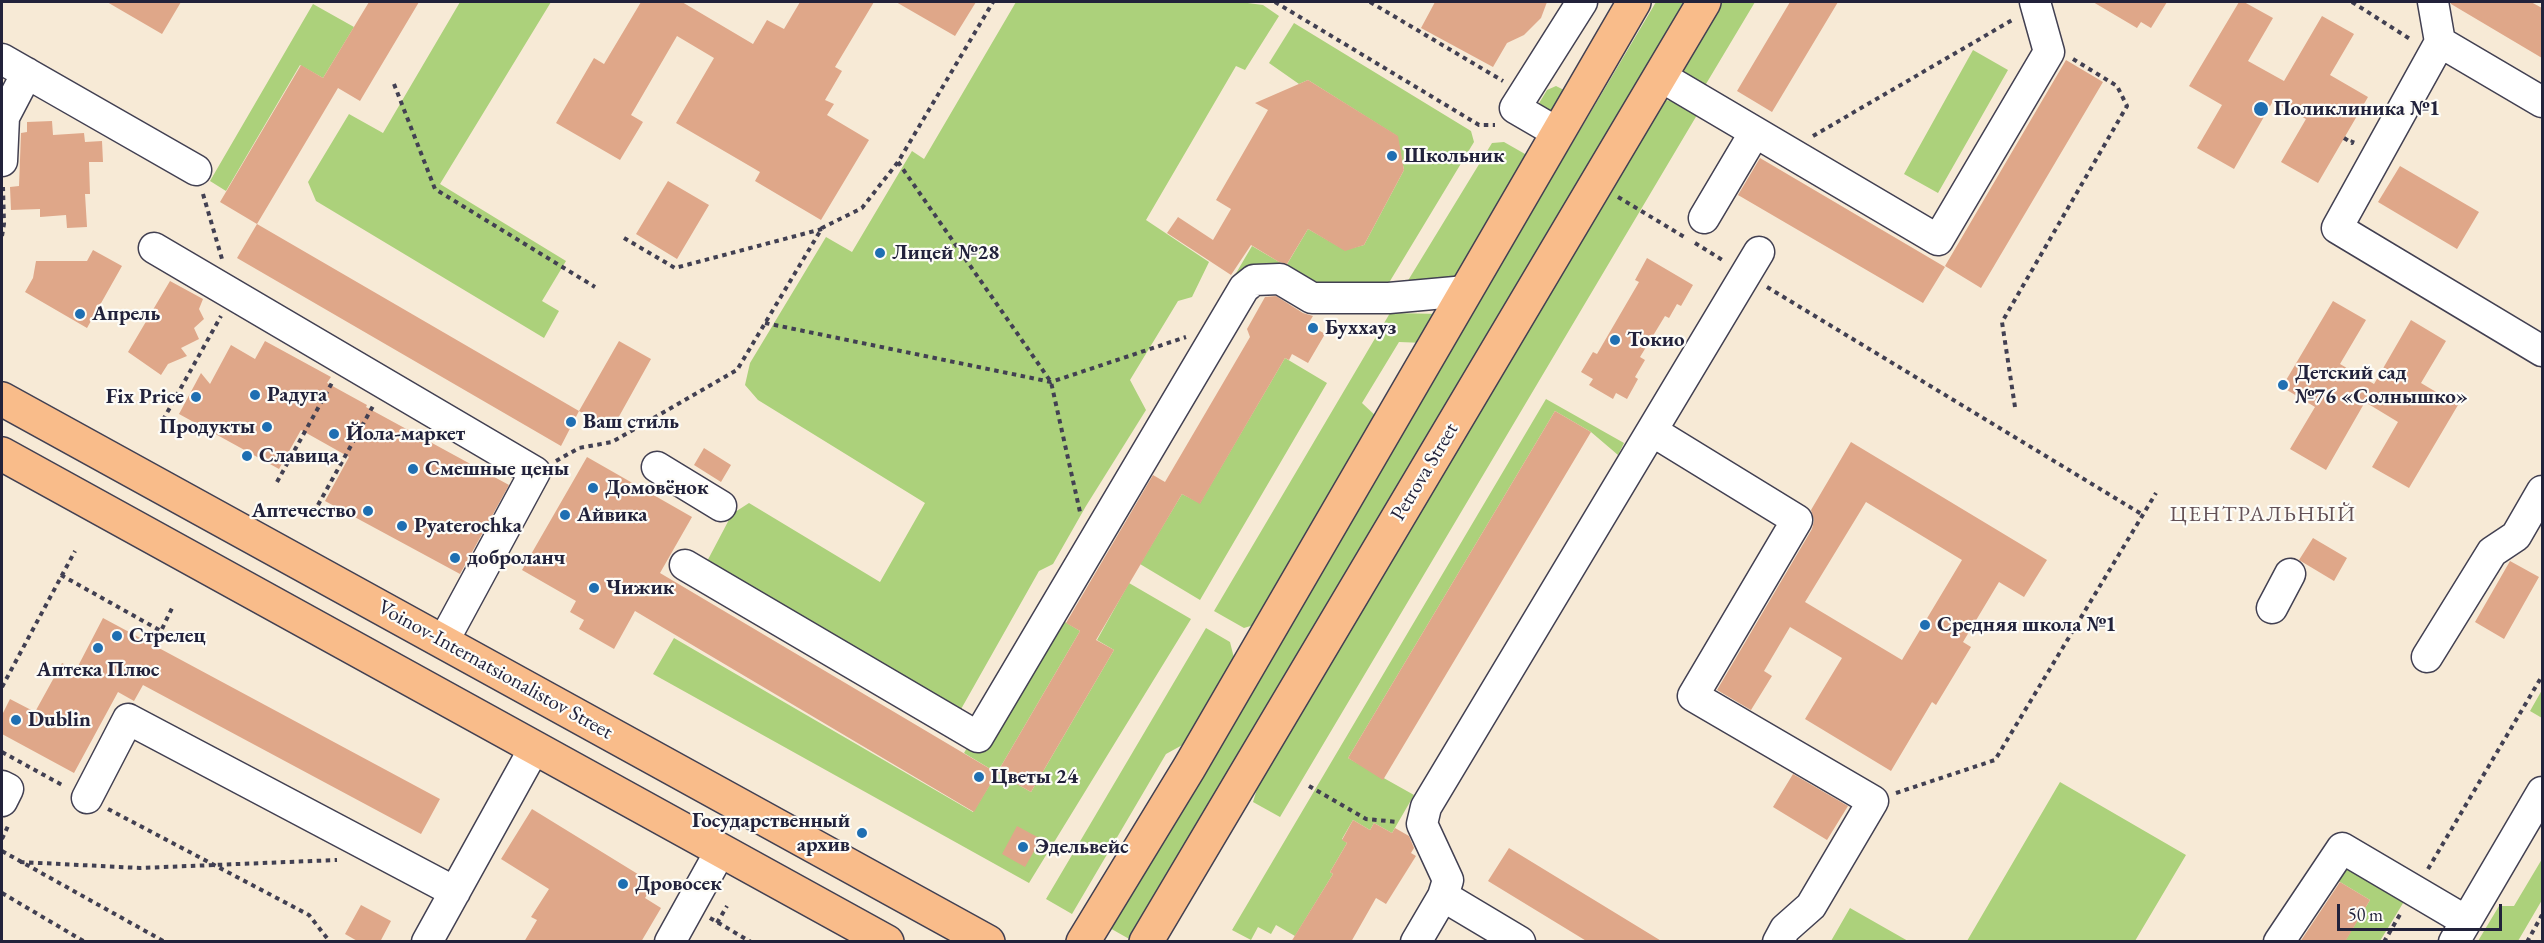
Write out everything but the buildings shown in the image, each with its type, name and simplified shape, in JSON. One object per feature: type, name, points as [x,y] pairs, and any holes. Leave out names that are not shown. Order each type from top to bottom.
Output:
[{"type":"main road","points":[[1083,942],[1189,768],[1634,2]]},
{"type":"main road","name":"Petrova Street","points":[[1146,942],[1704,2]]},
{"type":"main road","name":"Voinov-Internatsionalistov Street","points":[[2,399],[988,942]]},
{"type":"main road","points":[[2,454],[887,942]]},
{"type":"street","points":[[1558,133],[1515,108],[1582,2]]},
{"type":"street","points":[[1660,76],[1938,240],[2049,52],[2036,4]]},
{"type":"street","points":[[2542,102],[2437,23],[2337,228],[2542,351]]},
{"type":"street","points":[[2,161],[4,117],[14,66],[196,170]]},
{"type":"street","points":[[1704,218],[1755,132]]},
{"type":"street","points":[[154,248],[534,472],[443,642]]},
{"type":"street","points":[[1416,942],[1443,896],[1448,880],[1422,824],[1425,807],[1753,263]]},
{"type":"street","points":[[685,565],[978,737],[1244,288],[1254,280],[1280,279],[1311,298],[1389,298],[1466,291]]},
{"type":"street","points":[[1652,431],[1797,520],[1693,696],[1873,801],[1811,906],[1785,929],[1778,942]]},
{"type":"street","points":[[657,467],[721,506]]},
{"type":"street","points":[[2427,657],[2492,552],[2516,536],[2542,491]]},
{"type":"street","points":[[2272,608],[2290,574]]},
{"type":"street","points":[[87,798],[128,719],[455,892]]},
{"type":"street","points":[[428,942],[535,747]]},
{"type":"street","points":[[2,786],[8,789],[2,801]]},
{"type":"street","points":[[2279,942],[2342,848],[2415,889],[2460,931],[2542,792]]},
{"type":"street","points":[[670,942],[721,850]]},
{"type":"street","points":[[1443,896],[1520,942]]},
{"type":"path","points":[[624,238],[675,268],[822,228],[862,208],[898,162],[993,2]]},
{"type":"path","points":[[1275,2],[1479,125],[1493,124]]},
{"type":"path","points":[[1370,2],[1503,81]]},
{"type":"path","points":[[2352,2],[2410,39]]},
{"type":"path","points":[[1787,151],[2036,4]]},
{"type":"path","points":[[2404,49],[2410,39],[2437,23]]},
{"type":"path","points":[[2015,407],[2002,322],[2127,106],[2117,86],[2047,44]]},
{"type":"path","points":[[394,84],[435,189],[595,287]]},
{"type":"path","points":[[2344,138],[2352,142],[2358,132]]},
{"type":"path","points":[[898,162],[1051,382],[1089,549]]},
{"type":"path","points":[[2,183],[4,224],[2,236]]},
{"type":"path","points":[[1647,215],[1753,263],[2143,515]]},
{"type":"path","points":[[534,472],[579,448],[612,442],[737,370],[822,228]]},
{"type":"path","points":[[765,323],[1051,382],[1222,325]]},
{"type":"path","points":[[277,482],[344,361]]},
{"type":"path","points":[[318,505],[384,385]]},
{"type":"path","points":[[1873,801],[1995,760],[2156,493]]},
{"type":"path","points":[[2,687],[75,551]]},
{"type":"path","points":[[62,575],[161,631],[173,606]]},
{"type":"path","points":[[2384,942],[2542,676]]},
{"type":"path","points":[[2,752],[309,915],[330,942]]},
{"type":"path","points":[[1309,786],[1366,819],[1422,824]]},
{"type":"path","points":[[2,851],[165,942]]},
{"type":"path","points":[[20,862],[140,868],[343,860]]},
{"type":"path","points":[[2,893],[85,942]]},
{"type":"path","points":[[717,923],[727,906]]},
{"type":"path","points":[[689,907],[751,942]]},
{"type":"path","points":[[2527,942],[2542,915]]},
{"type":"green space","points":[[460,2],[551,2],[440,184],[566,261],[542,301],[559,311],[544,338],[316,201],[308,182],[349,114],[383,133]]},
{"type":"green space","points":[[1016,2],[1240,2],[1263,5],[1279,16],[1245,70],[1236,66],[1146,220],[1209,262],[1192,297],[1178,301],[1130,380],[1146,410],[1053,564],[1039,571],[956,718],[703,569],[732,514],[749,503],[880,582],[925,503],[758,400],[745,385],[750,363],[826,237],[852,252],[912,151],[924,159]]},
{"type":"green space","points":[[1656,2],[1686,2],[1131,940],[1108,927]]},
{"type":"green space","points":[[1717,2],[1755,2],[1703,89],[1675,72]]},
{"type":"green space","points":[[313,4],[354,27],[323,78],[300,65],[226,191],[210,181]]},
{"type":"green space","points":[[1294,23],[1471,131],[1474,142],[1384,291],[1232,280],[1252,246],[1286,266],[1308,229],[1345,250],[1364,245],[1404,170],[1397,136],[1308,80],[1299,84],[1269,63]]},
{"type":"green space","points":[[1973,50],[2008,70],[1938,193],[1904,174]]},
{"type":"green space","points":[[1556,86],[1566,91],[1558,119],[1538,105],[1547,90]]},
{"type":"green space","points":[[1658,99],[1672,101],[1697,115],[1280,817],[1253,802],[1266,759]]},
{"type":"green space","points":[[1504,142],[1532,158],[1458,286],[1401,292],[1492,143]]},
{"type":"green space","points":[[1390,313],[1442,314],[1425,343],[1399,342],[1362,403],[1379,419],[1257,624],[1244,628],[1214,611]]},
{"type":"green space","points":[[1285,358],[1327,383],[1200,600],[1140,564],[1182,494],[1200,503]]},
{"type":"green space","points":[[1546,399],[1624,443],[1618,455],[1591,432],[1555,411],[1348,758],[1414,795],[1392,833],[1374,823],[1370,830],[1353,820],[1342,839],[1347,843],[1330,872],[1333,874],[1295,936],[1276,925],[1271,934],[1258,927],[1251,940],[1232,930]]},
{"type":"green space","points":[[1129,583],[1191,619],[1029,883],[653,674],[674,638],[973,812],[997,773],[1031,792],[1114,650],[1097,640]]},
{"type":"green space","points":[[1058,592],[1060,619],[1080,631],[997,773],[964,753]]},
{"type":"green space","points":[[1206,628],[1230,642],[1234,658],[1186,743],[1166,754],[1072,914],[1046,899]]},
{"type":"green space","points":[[2542,690],[2542,718],[2530,711]]},
{"type":"green space","points":[[2060,782],[2186,855],[2135,941],[1967,941]]},
{"type":"green space","points":[[2542,859],[2542,900],[2518,941],[2478,941],[2499,906],[2514,906]]},
{"type":"green space","points":[[2342,864],[2408,895],[2380,941],[2345,941],[2370,900],[2335,879]]},
{"type":"green space","points":[[1850,908],[1908,941],[1831,941]]},
{"type":"place","name":"Поликлиника №1","points":[[2261,109]]},
{"type":"place","name":"Школьник","points":[[1392,156]]},
{"type":"place","name":"Лицей №28","points":[[880,253]]},
{"type":"place","name":"Апрель","points":[[80,314]]},
{"type":"place","name":"Буххауз","points":[[1313,328]]},
{"type":"place","name":"Токио","points":[[1615,340]]},
{"type":"place","name":"Детский сад №76 «Солнышко»","points":[[2283,385]]},
{"type":"place","name":"Радуга","points":[[255,395]]},
{"type":"place","name":"Fix Price","points":[[196,397]]},
{"type":"place","name":"Ваш стиль","points":[[571,422]]},
{"type":"place","name":"Продукты","points":[[267,427]]},
{"type":"place","name":"Йола-маркет","points":[[334,434]]},
{"type":"place","name":"Славица","points":[[247,456]]},
{"type":"place","name":"Смешные цены","points":[[413,469]]},
{"type":"place","name":"Домовёнок","points":[[593,488]]},
{"type":"place","name":"Аптечество","points":[[368,511]]},
{"type":"place","name":"Айвика","points":[[565,515]]},
{"type":"place","name":"Pyaterochka","points":[[402,526]]},
{"type":"place","name":"доброланч","points":[[455,558]]},
{"type":"place","name":"Чижик","points":[[594,588]]},
{"type":"place","name":"Средняя школа №1","points":[[1925,625]]},
{"type":"place","name":"Стрелец","points":[[117,636]]},
{"type":"place","name":"Аптека Плюс","points":[[98,648]]},
{"type":"place","name":"Dublin","points":[[16,720]]},
{"type":"place","name":"Цветы 24","points":[[979,777]]},
{"type":"place","name":"Государственный архив","points":[[862,833]]},
{"type":"place","name":"Эдельвейс","points":[[1023,847]]},
{"type":"place","name":"Дровосек","points":[[623,884]]},
{"type":"district","name":"ЦЕНТРАЛЬНЫЙ","points":[[2263,515]]}]
